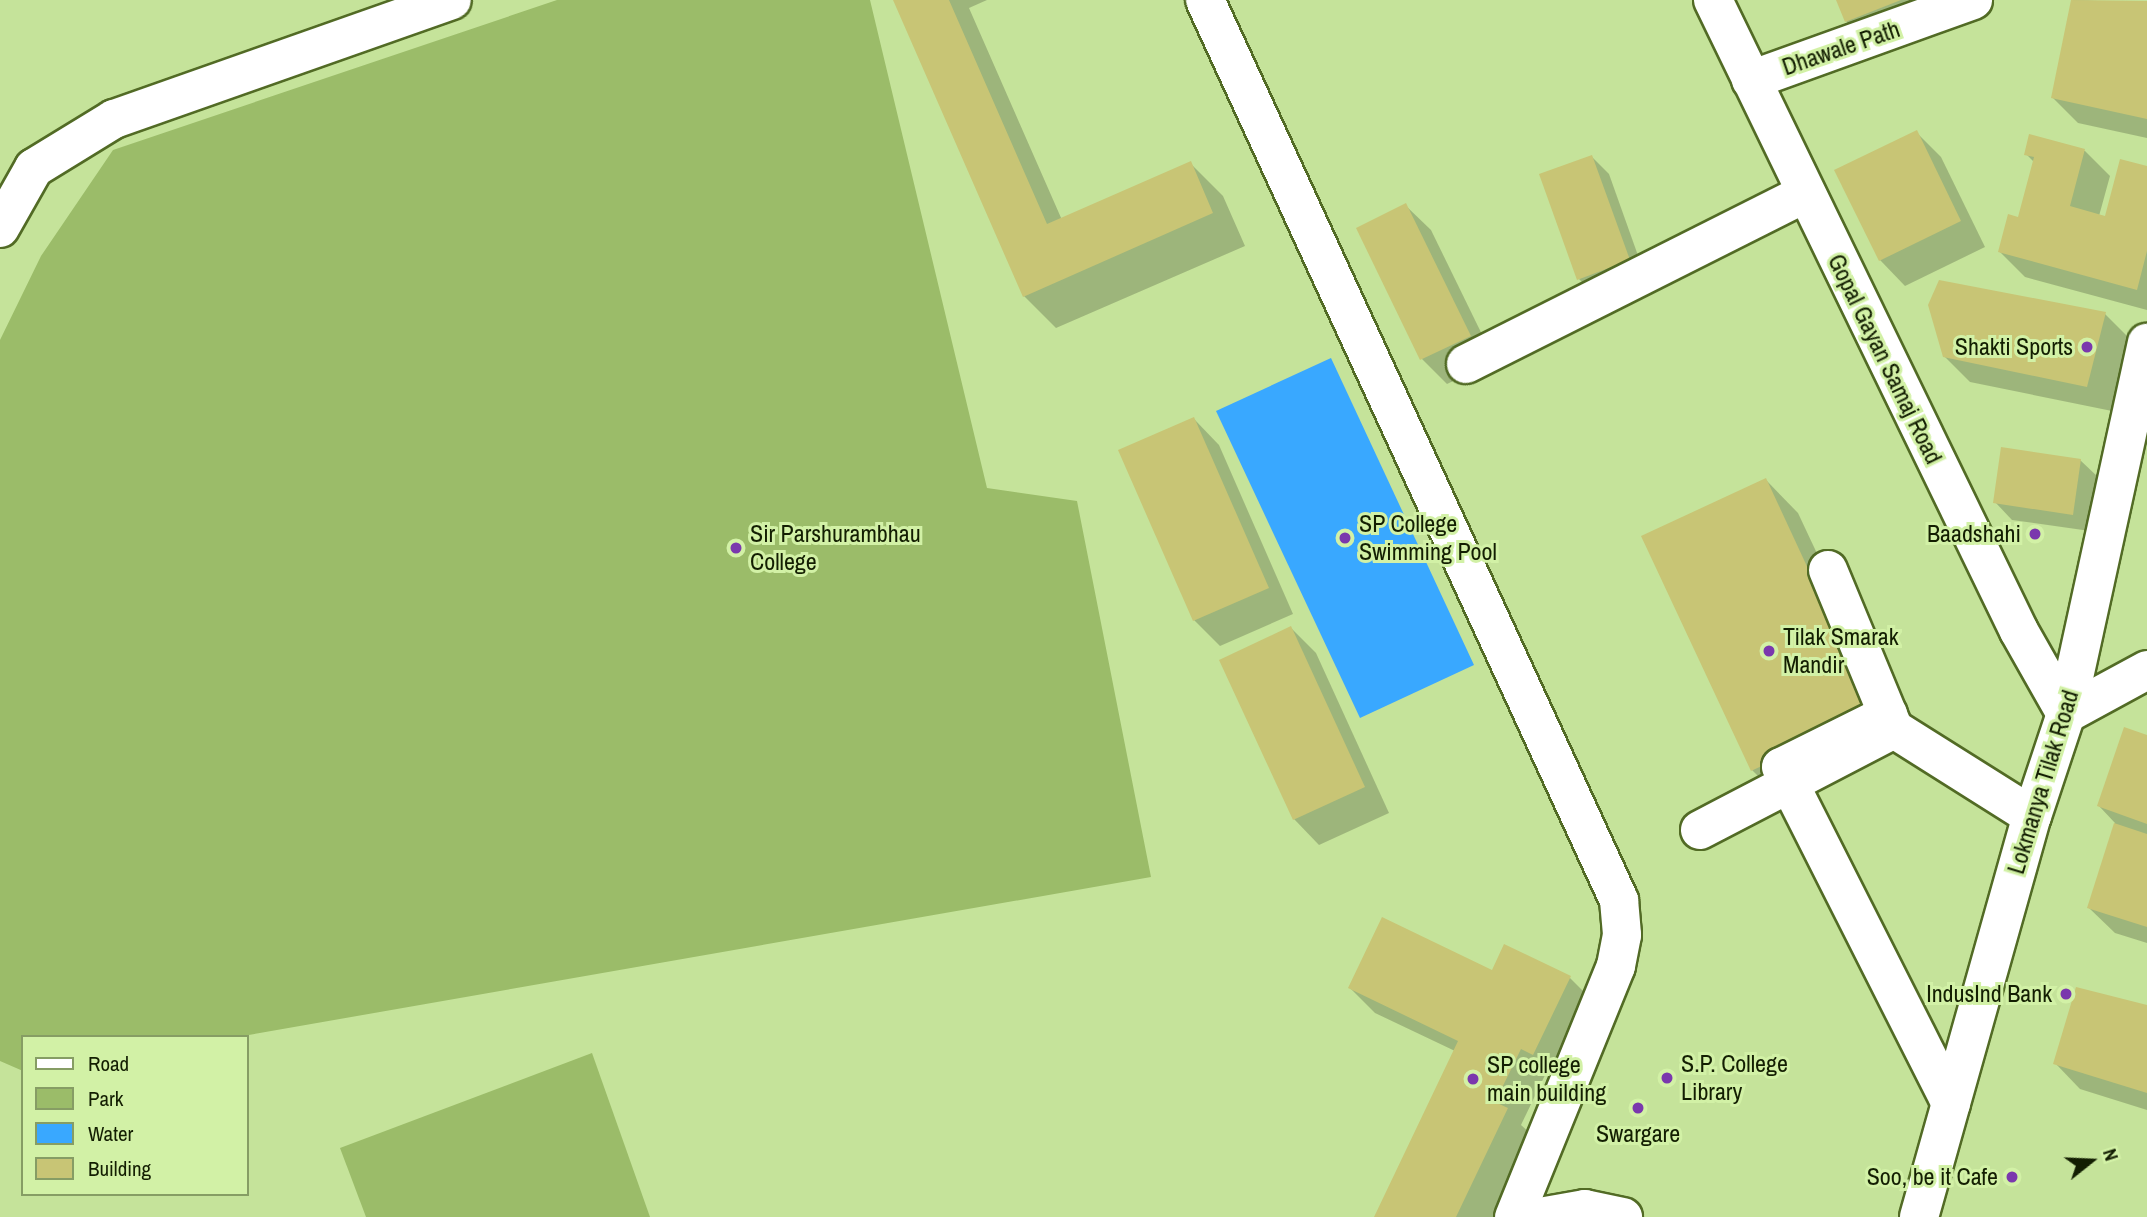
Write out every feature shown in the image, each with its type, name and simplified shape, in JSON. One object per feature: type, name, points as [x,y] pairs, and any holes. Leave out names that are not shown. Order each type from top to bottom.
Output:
[{"type":"street","points":[[0,228],[34,168],[114,119],[452,0]]},
{"type":"street","points":[[1205,0],[1619,900],[1622,935],[1616,966],[1514,1217]]},
{"type":"street","name":"Gopal Gayan Samaj Road","points":[[1713,0],[1804,194],[2019,631],[2066,715]]},
{"type":"street","name":"Dhawale Path","points":[[1751,80],[1970,1]]},
{"type":"street","points":[[1466,364],[1804,194]]},
{"type":"street","name":"Lokmanya Tilak Road","points":[[1919,1217],[2032,816],[2066,715],[2147,343]]},
{"type":"street","points":[[1828,570],[1891,721],[2032,816]]},
{"type":"street","points":[[2066,715],[2147,670]]},
{"type":"street","points":[[1700,830],[1891,721]]},
{"type":"street","points":[[1788,781],[1951,1103]]},
{"type":"street","points":[[1540,1217],[1585,1209],[1623,1217]]},
{"type":"green space","points":[[557,0],[870,0],[987,488],[1077,501],[1151,877],[248,1035],[21,1035],[21,1070],[0,1061],[0,340],[41,256],[113,150]]},
{"type":"green space","points":[[592,1053],[650,1217],[366,1217],[340,1148]]},
{"type":"water","name":"SP College Swimming Pool","points":[[1331,358],[1474,665],[1360,718],[1216,411]]},
{"type":"building","points":[[893,0],[949,0],[1047,224],[1191,161],[1213,213],[1023,297]]},
{"type":"building","points":[[1836,0],[1901,0],[1845,22]]},
{"type":"building","points":[[2071,0],[2147,1],[2147,119],[2051,98]]},
{"type":"building","points":[[1917,130],[1961,221],[1879,261],[1834,170]]},
{"type":"building","points":[[2029,134],[2085,149],[2070,206],[2105,216],[2120,159],[2147,166],[2147,251],[2137,290],[1998,252],[2008,214],[2018,217],[2034,157],[2024,155]]},
{"type":"building","points":[[1592,155],[1630,260],[1577,280],[1539,174]]},
{"type":"building","points":[[1406,203],[1471,336],[1420,360],[1356,228]]},
{"type":"building","points":[[1939,280],[2106,312],[2087,387],[1943,357],[1928,305]]},
{"type":"building","points":[[1194,417],[1269,588],[1193,621],[1118,450]]},
{"type":"building","points":[[2001,447],[2081,459],[2073,515],[1993,503]]},
{"type":"building","points":[[1766,478],[1875,713],[1751,771],[1641,536]]},
{"type":"building","points":[[1291,626],[1365,787],[1293,820],[1219,660]]},
{"type":"building","points":[[2124,727],[2147,735],[2147,824],[2097,806]]},
{"type":"building","points":[[2114,823],[2147,834],[2147,927],[2087,908]]},
{"type":"building","name":"SP college main building","points":[[1382,917],[1492,970],[1504,944],[1571,976],[1533,1055],[1521,1049],[1495,1102],[1508,1108],[1456,1217],[1374,1217],[1458,1041],[1348,988]]},
{"type":"building","points":[[2076,987],[2147,1005],[2147,1093],[2053,1064]]},
{"type":"place","name":"Shakti Sports","points":[[2087,347]]},
{"type":"place","name":"Baadshahi","points":[[2035,534]]},
{"type":"place","name":"SP College Swimming Pool","points":[[1345,538]]},
{"type":"place","name":"Sir Parshurambhau College","points":[[736,548]]},
{"type":"place","name":"Tilak Smarak Mandir","points":[[1769,651]]},
{"type":"place","name":"IndusInd Bank","points":[[2066,994]]},
{"type":"place","name":"S.P. College Library","points":[[1667,1078]]},
{"type":"place","name":"SP college main building","points":[[1473,1079]]},
{"type":"place","name":"Swargare","points":[[1638,1108]]},
{"type":"place","name":"Soo, be it Cafe","points":[[2012,1177]]}]
